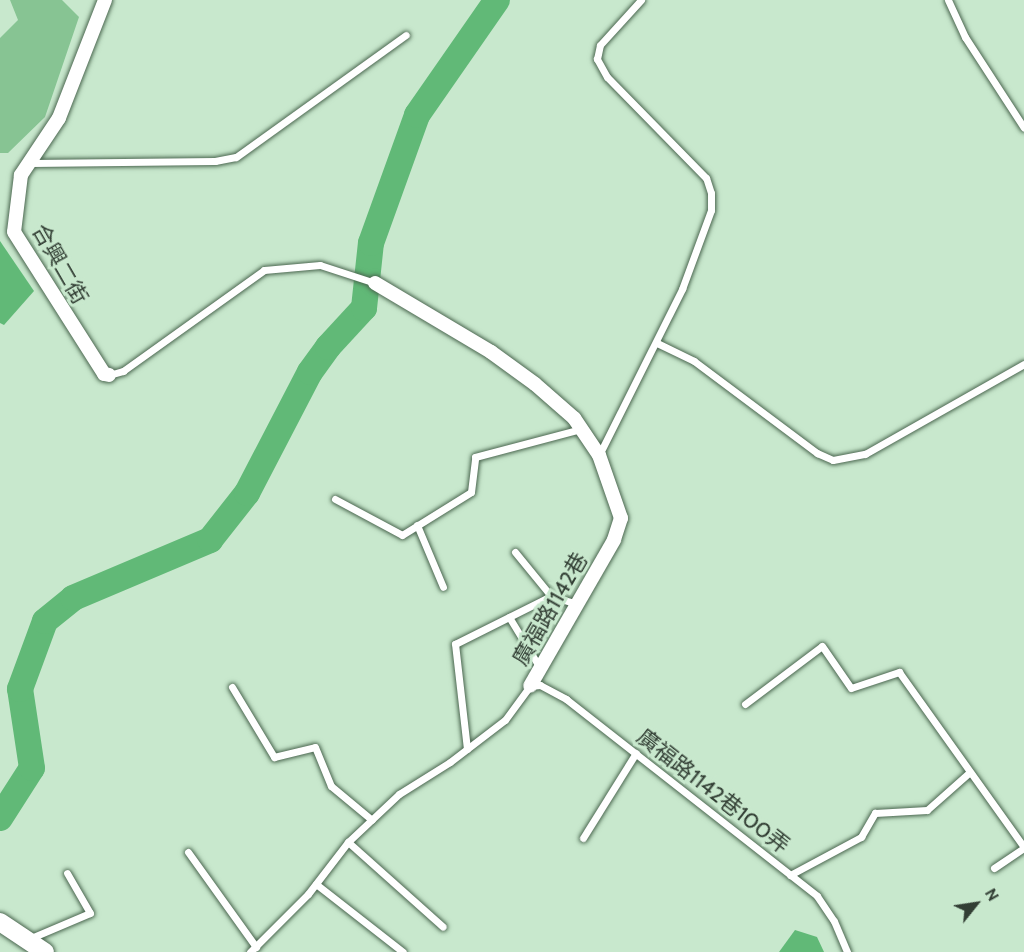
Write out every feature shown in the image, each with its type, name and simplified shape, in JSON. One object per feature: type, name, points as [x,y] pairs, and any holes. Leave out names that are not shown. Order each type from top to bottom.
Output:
[{"type":"street","name":"合興二街","points":[[105,0],[59,118],[21,175],[14,232],[104,374],[110,375]]},
{"type":"street","name":"廣福路1142巷","points":[[375,283],[491,352],[536,384],[581,429],[599,455],[621,518],[614,540],[530,686]]},
{"type":"street","points":[[0,922],[45,952]]},
{"type":"lane","points":[[599,455],[657,343],[707,222],[711,193],[706,178],[686,153],[607,77],[597,59],[600,45],[641,0]]},
{"type":"lane","points":[[948,0],[964,37],[1024,128]]},
{"type":"lane","points":[[30,163],[215,161],[237,157],[406,35]]},
{"type":"lane","points":[[110,375],[123,371],[264,270],[320,265],[358,275],[375,283]]},
{"type":"lane","points":[[657,343],[694,362],[817,453],[833,459],[865,454],[1023,367]]},
{"type":"lane","points":[[335,499],[402,535],[471,492],[475,457],[581,429]]},
{"type":"lane","points":[[417,525],[444,588]]},
{"type":"lane","points":[[514,552],[551,596],[577,604]]},
{"type":"lane","points":[[467,749],[454,644],[551,596]]},
{"type":"lane","points":[[509,617],[540,668]]},
{"type":"lane","points":[[745,704],[822,646],[851,688],[899,672],[1024,847],[994,868]]},
{"type":"lane","name":"廣福路1142巷","points":[[253,950],[316,884],[348,842],[399,794],[467,749],[505,720],[530,686]]},
{"type":"lane","name":"廣福路1142巷100弄","points":[[530,686],[540,686],[566,699],[818,896],[834,921],[847,952]]},
{"type":"lane","points":[[232,687],[274,757],[315,747],[331,786],[372,820]]},
{"type":"lane","points":[[583,838],[636,753]]},
{"type":"lane","points":[[790,875],[861,837],[875,813],[927,810],[970,772]]},
{"type":"lane","points":[[348,842],[443,927]]},
{"type":"lane","points":[[188,852],[253,950]]},
{"type":"lane","points":[[27,940],[90,913],[67,873]]},
{"type":"lane","points":[[316,884],[403,952]]},
{"type":"shaded area","points":[[10,0],[62,0],[79,17],[45,117],[8,153],[0,153],[0,38],[18,20]]},
{"type":"shaded area","points":[[0,241],[34,291],[4,325],[0,323]]},
{"type":"shaded area","points":[[795,930],[817,937],[824,952],[779,952]]},
{"type":"waterway","points":[[0,818],[32,768],[20,689],[45,621],[73,598],[210,540],[247,493],[310,372],[328,347],[364,308],[371,243],[417,115],[497,0]]}]
